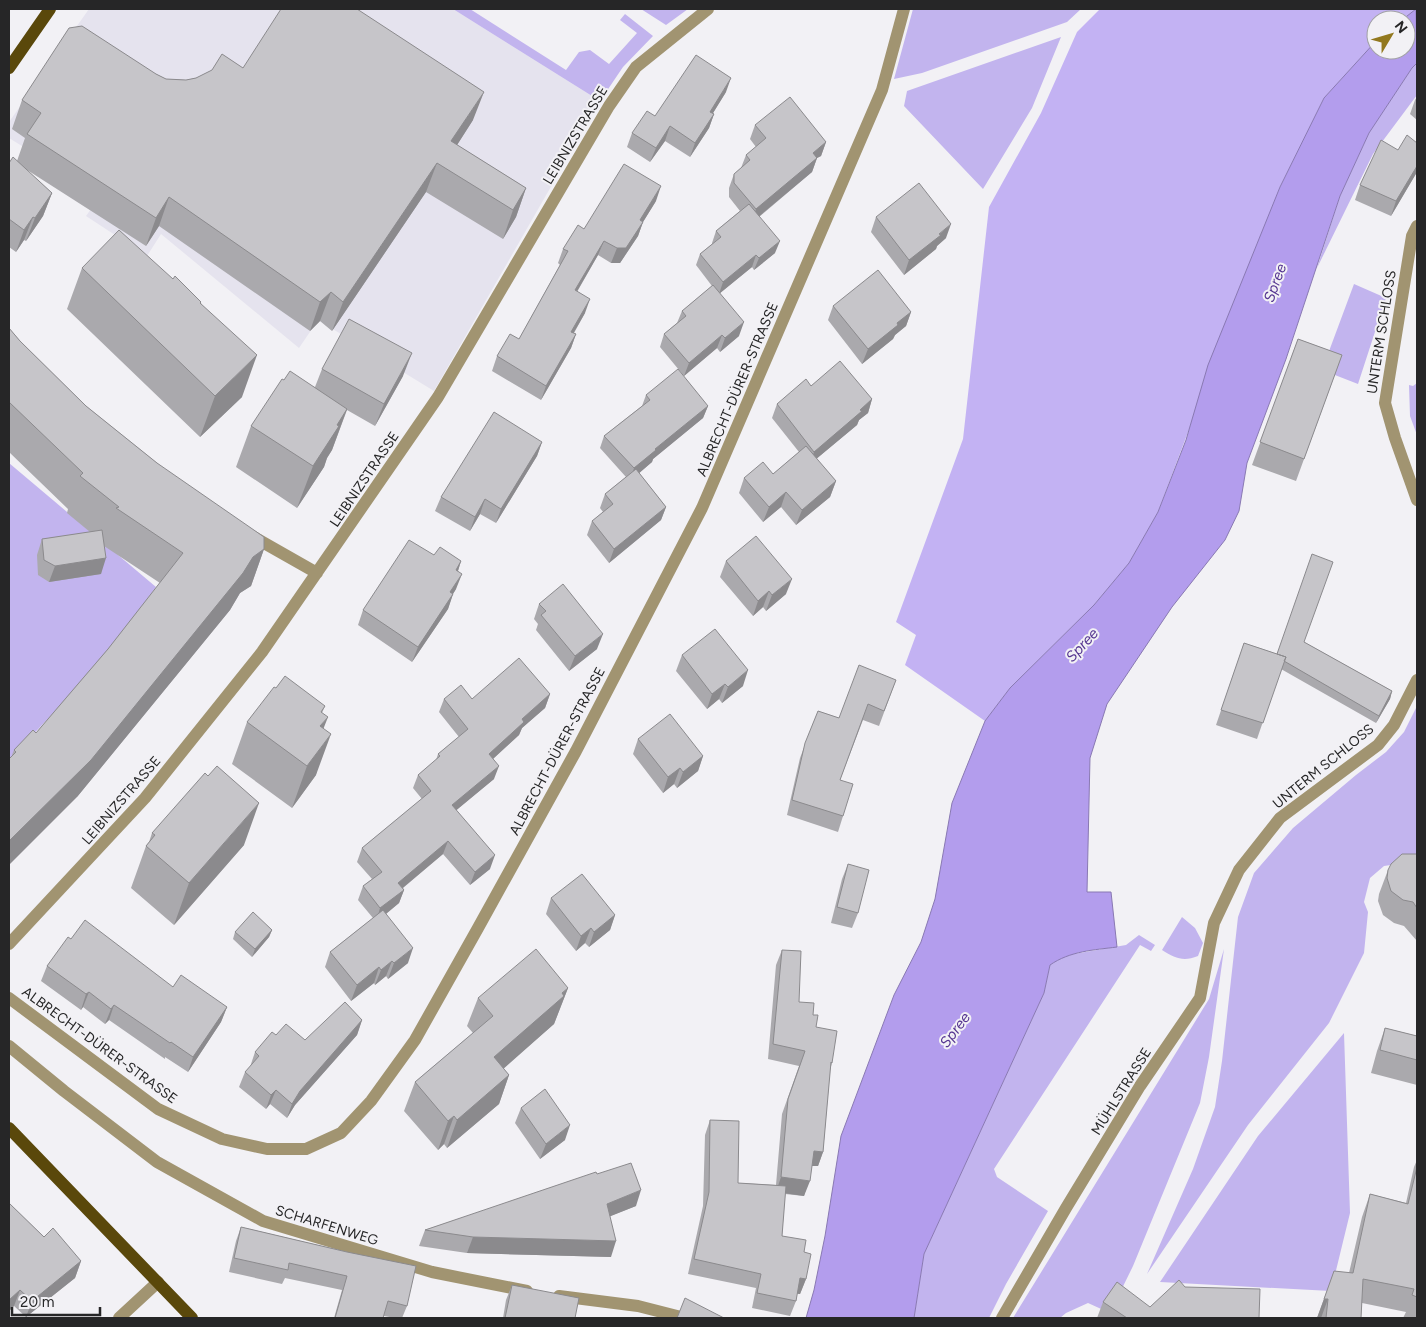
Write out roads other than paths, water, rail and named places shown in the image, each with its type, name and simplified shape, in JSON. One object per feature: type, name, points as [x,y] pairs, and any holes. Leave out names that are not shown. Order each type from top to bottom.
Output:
[{"type":"main road","points":[[9,68],[50,9]]},
{"type":"main road","points":[[9,1128],[192,1318]]},
{"type":"street","name":"LEIBNIZSTRASSE","points":[[9,944],[145,798],[262,652],[318,574],[438,396],[609,106],[636,67],[708,9]]},
{"type":"street","name":"ALBRECHT-DÜRER-STRASSE","points":[[9,998],[158,1109],[222,1139],[267,1149],[306,1149],[341,1133],[371,1101],[415,1040],[478,928],[576,751],[702,508],[882,90],[904,9]]},
{"type":"street","name":"UNTERM SCHLOSS","points":[[1417,226],[1412,236],[1385,403],[1417,500]]},
{"type":"street","points":[[240,529],[318,574]]},
{"type":"street","name":"UNTERM SCHLOSS","points":[[1239,870],[1280,818],[1378,745],[1394,725],[1417,680]]},
{"type":"street","name":"MÜHLSTRASSE","points":[[1002,1318],[1135,1094],[1200,998],[1214,923],[1239,870]]},
{"type":"street","name":"SCHARFENWEG","points":[[9,1046],[157,1162],[263,1221],[432,1272],[514,1290],[638,1306],[685,1318]]},
{"type":"street","points":[[119,1318],[158,1282]]},
{"type":"water","name":"Spree","points":[[1416,9],[1417,63],[1369,133],[1340,196],[1286,359],[1247,463],[1239,511],[1225,540],[1172,607],[1107,704],[1090,758],[1087,892],[1111,892],[1117,947],[1074,954],[1050,965],[1044,993],[924,1254],[914,1318],[806,1318],[825,1236],[841,1136],[894,995],[921,942],[935,899],[952,803],[985,721],[1010,688],[1094,605],[1129,563],[1158,512],[1186,440],[1208,365],[1280,187],[1324,98],[1366,52],[1366,60],[1416,60]]}]
